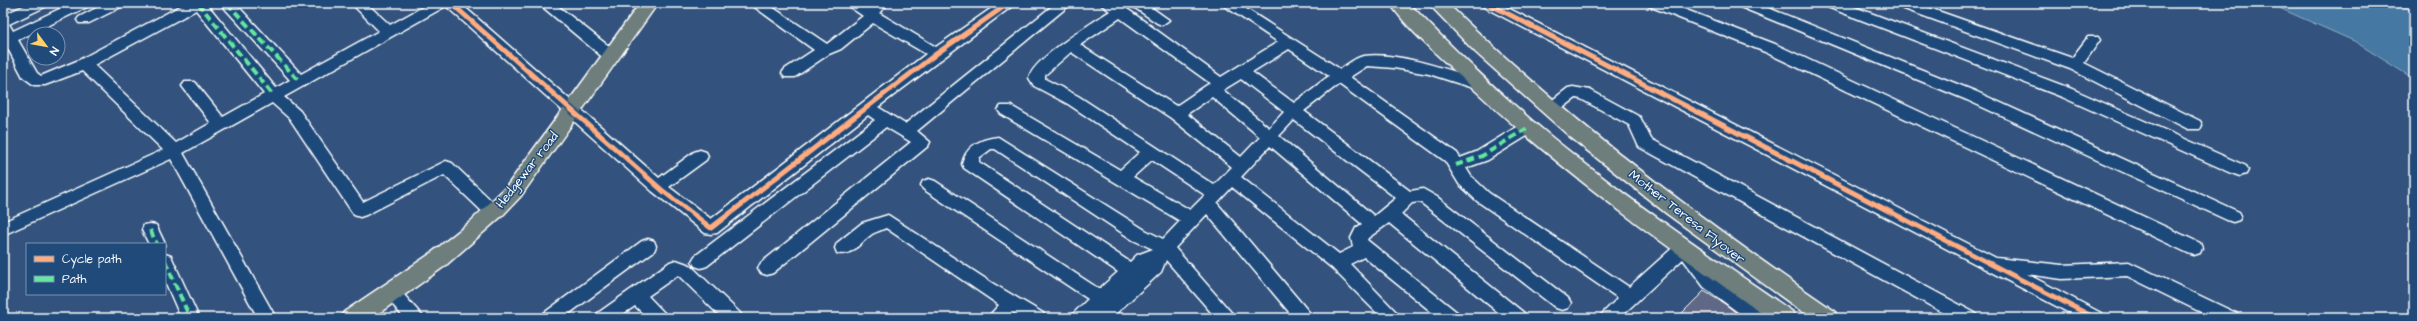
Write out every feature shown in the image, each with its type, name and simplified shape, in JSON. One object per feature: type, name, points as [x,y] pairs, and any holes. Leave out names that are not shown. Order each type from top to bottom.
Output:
[{"type":"main road","name":"Hedgewar road","points":[[352,318],[396,297],[444,270],[506,217],[527,194],[611,56],[649,3]]},
{"type":"main road","name":"Hedgewar road","points":[[374,318],[434,263],[494,213],[514,191],[576,114],[662,3]]},
{"type":"main road","name":"Mother Teresa Flyover","points":[[1399,3],[1482,86],[1529,127],[1614,196],[1684,248],[1785,318]]},
{"type":"main road","name":"Mother Teresa Flyover","points":[[1443,9],[1526,89],[1695,225],[1736,256],[1828,318]]},
{"type":"main road","points":[[1421,26],[1443,9]]},
{"type":"street","points":[[3,21],[42,3]]},
{"type":"street","points":[[10,38],[84,3]]},
{"type":"street","points":[[84,20],[118,3]]},
{"type":"street","points":[[3,25],[34,79],[39,81],[55,78],[84,64],[197,3],[273,95],[295,116],[360,211],[446,167],[494,213]]},
{"type":"street","points":[[227,3],[300,82]]},
{"type":"street","points":[[358,3],[388,32]]},
{"type":"street","points":[[3,229],[174,151],[220,124],[300,82],[441,3]]},
{"type":"street","points":[[451,3],[658,187],[711,228],[936,54],[1009,3]]},
{"type":"street","points":[[545,3],[611,56]]},
{"type":"street","points":[[756,3],[824,50]]},
{"type":"street","points":[[851,3],[936,54]]},
{"type":"street","points":[[790,73],[824,50],[832,48],[882,3]]},
{"type":"street","points":[[906,132],[1065,3]]},
{"type":"street","points":[[1106,3],[1120,11],[1216,87],[1330,189],[1374,225]]},
{"type":"street","points":[[1135,3],[1162,20]]},
{"type":"street","points":[[1227,3],[1338,77],[1451,157],[1466,180],[1483,197],[1630,297]]},
{"type":"street","points":[[1487,3],[2095,318]]},
{"type":"street","points":[[1654,3],[1770,48],[2194,248]]},
{"type":"street","points":[[1744,3],[1972,96],[2233,216]]},
{"type":"street","points":[[1830,3],[1923,37],[2067,93],[2240,170]]},
{"type":"street","points":[[1901,3],[2074,65],[2194,125]]},
{"type":"street","points":[[1120,11],[1070,45],[1038,73],[1039,82],[1073,100],[1152,151],[1212,198],[1305,318]]},
{"type":"street","points":[[1923,37],[1932,31],[1940,17]]},
{"type":"street","points":[[2074,65],[2093,40]]},
{"type":"street","points":[[1176,114],[1216,87],[1288,43]]},
{"type":"street","points":[[1070,45],[1176,114],[1236,172],[1338,263],[1393,318]]},
{"type":"street","points":[[1099,318],[1155,268],[1162,251],[1236,172],[1272,137],[1294,111],[1338,77],[1365,61],[1394,63],[1431,69],[1482,86]]},
{"type":"street","points":[[84,64],[174,151],[267,318]]},
{"type":"street","points":[[1242,72],[1407,198]]},
{"type":"street","points":[[190,86],[220,124]]},
{"type":"street","points":[[1551,109],[1573,92],[1585,94],[1635,121],[1645,143],[1969,318]]},
{"type":"street","points":[[767,268],[922,142],[868,108]]},
{"type":"street","points":[[1006,110],[1122,176],[1191,219]]},
{"type":"street","points":[[701,261],[886,119]]},
{"type":"street","points":[[1456,165],[1482,156],[1529,127]]},
{"type":"street","points":[[1130,271],[970,164],[972,155],[987,144],[998,144],[1139,234],[1162,251],[1227,318]]},
{"type":"street","points":[[1122,176],[1152,151]]},
{"type":"street","points":[[658,187],[700,156]]},
{"type":"street","points":[[929,185],[1100,298]]},
{"type":"street","points":[[1452,318],[1423,293],[1364,249],[1359,243],[1359,238],[1390,214],[1407,198],[1423,195],[1432,201],[1562,304]]},
{"type":"street","points":[[1390,214],[1518,318]]},
{"type":"street","points":[[843,248],[868,228],[888,220],[1012,304],[1037,318]]},
{"type":"street","points":[[550,318],[648,246]]},
{"type":"street","points":[[1607,318],[1684,248],[1710,282],[1759,318]]},
{"type":"street","points":[[1338,263],[1364,249]]},
{"type":"street","points":[[1078,318],[1142,260],[1162,251]]},
{"type":"street","points":[[166,263],[190,318]]},
{"type":"street","points":[[1990,263],[2062,272],[2129,269],[2230,318]]},
{"type":"street","points":[[604,318],[673,268],[680,268],[734,318]]},
{"type":"street","points":[[635,295],[660,318]]},
{"type":"street","points":[[396,297],[415,318]]},
{"type":"street","points":[[996,318],[1012,304]]},
{"type":"water","points":[[2268,3],[2398,3],[2414,12],[2414,79],[2354,41]]},
{"type":"building","points":[[1704,291],[1725,304],[1743,318],[1677,318]]},
{"type":"marked path","points":[[198,3],[273,95]]},
{"type":"marked path","points":[[227,3],[300,82]]},
{"type":"marked path","points":[[1456,165],[1482,156],[1529,127]]},
{"type":"marked path","points":[[150,230],[156,243]]},
{"type":"marked path","points":[[166,263],[190,318]]},
{"type":"cycle path","points":[[451,3],[663,191],[711,228],[936,54],[1009,3]]},
{"type":"cycle path","points":[[1487,3],[1728,126],[2095,318]]}]
